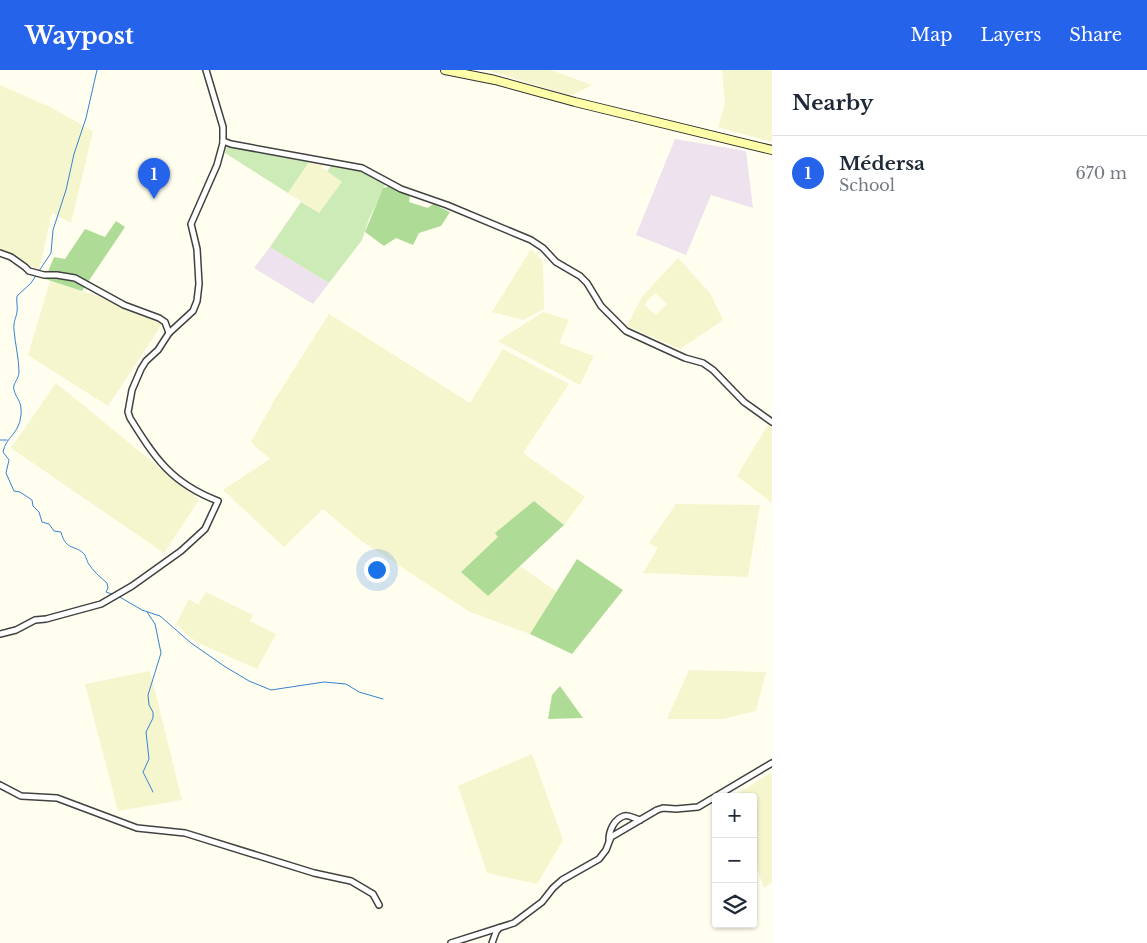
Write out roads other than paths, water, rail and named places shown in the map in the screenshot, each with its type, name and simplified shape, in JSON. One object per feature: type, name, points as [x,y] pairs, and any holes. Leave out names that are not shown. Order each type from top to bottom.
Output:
[{"type":"main road","points":[[446,70],[495,80],[575,102],[772,150]]},
{"type":"street","points":[[0,634],[21,628],[35,620],[76,612],[109,600],[132,586],[181,551],[205,529],[218,501],[200,494],[180,480],[158,460],[134,425],[128,412],[132,390],[146,361],[158,350],[170,333],[193,311],[197,301],[199,284],[197,249],[190,224],[216,165],[223,141],[223,127],[206,70]]},
{"type":"street","points":[[223,141],[362,168],[401,188],[531,240],[543,248],[556,262],[580,276],[587,283],[601,306],[626,331],[671,353],[703,363],[713,370],[744,402],[772,422]]},
{"type":"street","points":[[0,253],[11,257],[25,267],[28,272],[75,278],[124,305],[159,318],[165,322],[170,333]]},
{"type":"street","points":[[608,840],[657,810],[663,808],[698,807],[772,763]]},
{"type":"street","points":[[0,785],[3,789],[21,796],[57,798],[138,828],[185,833],[314,873],[351,881],[373,894],[379,904]]},
{"type":"street","points":[[451,943],[514,923],[523,918],[542,902],[562,880],[599,859],[606,850],[609,831],[622,816],[626,815],[640,820]]},
{"type":"street","points":[[492,943],[499,928]]},
{"type":"waterway","points":[[39,271],[51,253],[53,230],[86,118],[97,70]]},
{"type":"waterway","points":[[37,274],[31,283],[17,296],[14,327],[19,372],[14,388],[20,403],[21,415],[18,427],[7,442],[3,452],[9,460],[6,473],[14,491],[20,492],[32,500],[33,506],[39,512],[42,522],[49,524],[54,531],[61,532],[68,545],[85,555],[92,569],[107,583],[108,588],[106,592],[114,595]]},
{"type":"waterway","points":[[0,440],[7,440]]},
{"type":"waterway","points":[[118,596],[142,610],[160,616],[191,643],[224,666],[249,681],[271,690],[324,682],[346,684],[359,692],[383,699]]},
{"type":"waterway","points":[[147,612],[155,624],[161,653],[148,695],[153,718],[146,732],[149,759],[143,772],[153,792]]},
{"type":"place","name":"Médersa","points":[[154,199]]}]
